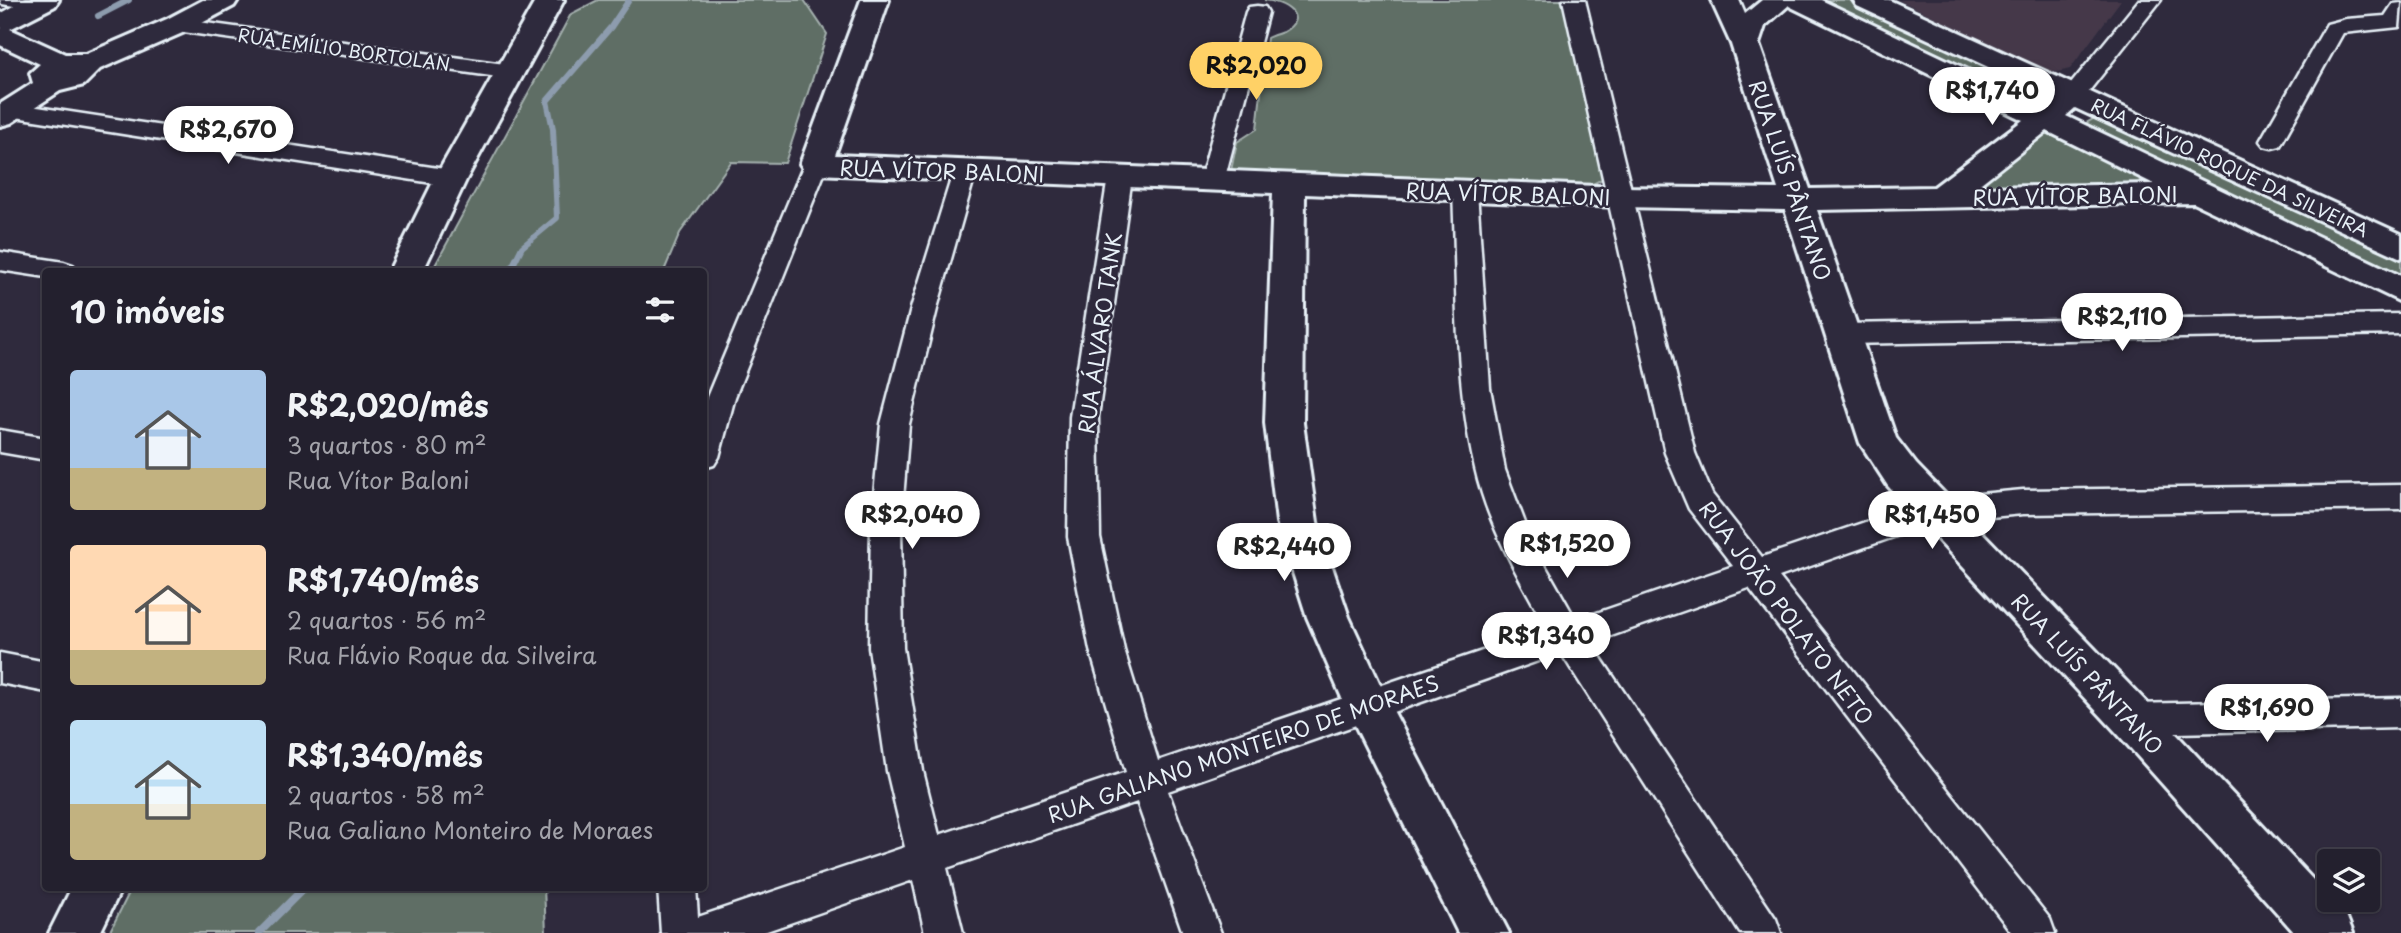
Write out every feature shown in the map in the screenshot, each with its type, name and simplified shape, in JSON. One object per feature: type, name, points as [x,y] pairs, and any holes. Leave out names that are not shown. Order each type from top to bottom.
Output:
[{"type":"street","points":[[6,113],[67,70],[177,25],[225,0]]},
{"type":"street","points":[[407,268],[451,178],[550,0]]},
{"type":"street","points":[[707,446],[721,397],[816,164],[875,0]]},
{"type":"street","name":"RUA JOÃO POLATO NETO","points":[[1574,0],[1680,453],[1700,500],[2036,933]]},
{"type":"street","name":"RUA LUÍS PÂNTANO","points":[[1725,0],[1745,44],[1879,443],[1902,475],[2133,719],[2328,933]]},
{"type":"street","name":"RUA FLÁVIO ROQUE DA SILVEIRA","points":[[1867,0],[2401,247]]},
{"type":"street","points":[[1941,198],[2074,95],[2150,0]]},
{"type":"street","points":[[41,2],[4,23],[67,70]]},
{"type":"street","points":[[1745,44],[1752,23],[1792,4]]},
{"type":"street","name":"RUA FLÁVIO ROQUE DA SILVEIRA","points":[[1792,4],[2047,118],[2401,290]]},
{"type":"street","points":[[2272,141],[2335,29],[2346,25],[2391,22],[2401,9]]},
{"type":"street","points":[[1212,181],[1257,12]]},
{"type":"street","name":"RUA EMÍLIO BORTOLAN","points":[[177,25],[512,72]]},
{"type":"street","points":[[6,113],[451,178]]},
{"type":"street","name":"RUA VÍTOR BALONI","points":[[816,164],[1621,197],[1798,200],[2201,193]]},
{"type":"street","points":[[944,933],[905,771],[886,648],[886,525],[895,424],[925,305],[964,171]]},
{"type":"street","name":"RUA ÁLVARO TANK","points":[[1120,177],[1084,416],[1084,537],[1107,649],[1147,781],[1202,933]]},
{"type":"street","points":[[1289,184],[1284,423],[1297,522],[1328,617],[1367,705],[1484,933]]},
{"type":"street","points":[[1465,191],[1476,388],[1490,470],[1518,547],[1568,636],[1762,933]]},
{"type":"street","points":[[0,261],[45,268]]},
{"type":"street","points":[[1843,334],[2401,324]]},
{"type":"street","points":[[0,441],[42,448]]},
{"type":"street","name":"RUA GALIANO MONTEIRO DE MORAES","points":[[706,933],[1936,510],[2023,502],[2401,497]]},
{"type":"street","points":[[0,668],[42,676]]},
{"type":"street","points":[[2133,719],[2401,713]]},
{"type":"street","points":[[74,933],[96,891]]},
{"type":"street","points":[[677,891],[680,933]]},
{"type":"shaded area","points":[[1899,0],[2121,0],[2070,69],[2057,72],[2044,70]]},
{"type":"green space","points":[[598,0],[804,0],[827,34],[785,163],[731,162],[680,233],[665,268],[434,268],[571,14]]},
{"type":"green space","points":[[1264,0],[1565,0],[1608,176],[1591,185],[1230,175],[1237,142],[1257,129],[1267,38],[1283,32],[1295,21],[1286,7]]},
{"type":"green space","points":[[1813,0],[1850,0],[2035,85],[2047,96],[2044,100],[2033,102]]},
{"type":"green space","points":[[2095,118],[2106,120],[2401,252],[2401,286],[2079,127]]},
{"type":"green space","points":[[2051,129],[2176,188],[1969,191]]},
{"type":"green space","points":[[130,891],[544,891],[546,933],[109,933]]},
{"type":"waterway","points":[[98,16],[129,0]]},
{"type":"waterway","points":[[512,268],[522,247],[557,218],[553,129],[547,101],[611,27],[629,0]]},
{"type":"waterway","points":[[259,933],[301,891]]}]
